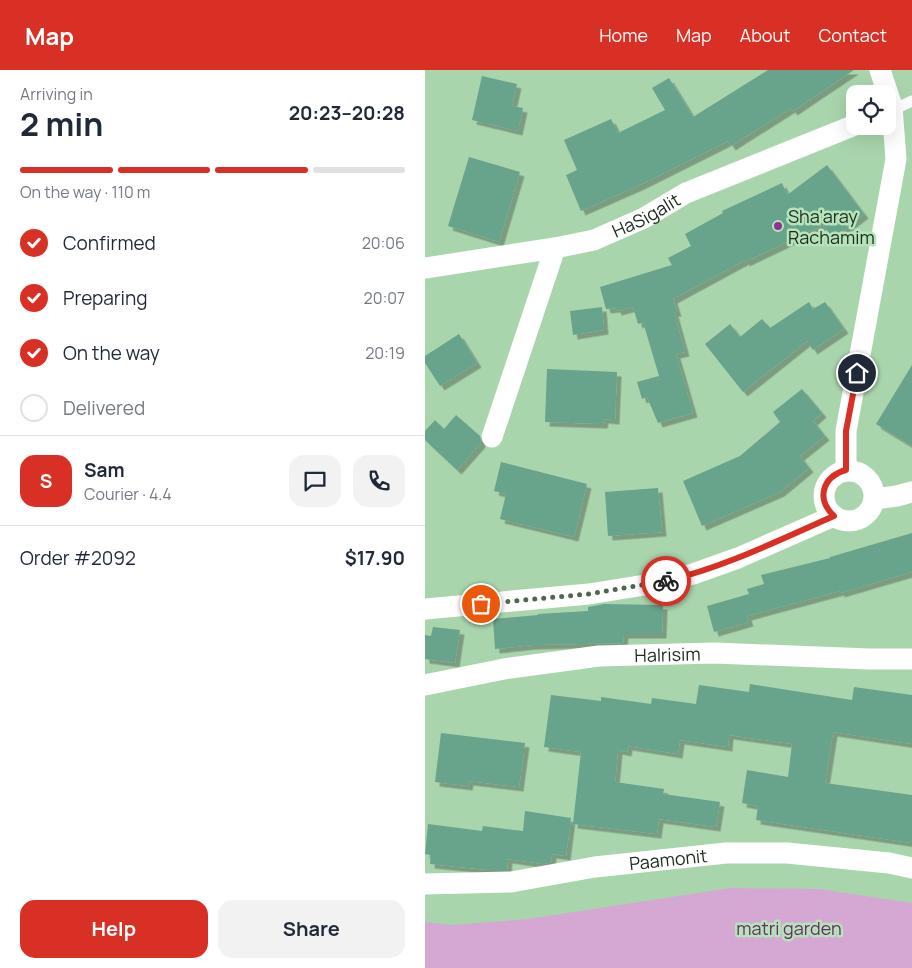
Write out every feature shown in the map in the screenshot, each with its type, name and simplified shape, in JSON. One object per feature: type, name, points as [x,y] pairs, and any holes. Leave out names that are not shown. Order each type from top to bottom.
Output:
[{"type":"street","points":[[881,70],[884,85]]},
{"type":"street","name":"HaSigalit","points":[[425,268],[555,248],[594,240],[644,218],[686,193],[846,129]]},
{"type":"street","points":[[846,470],[846,431],[896,159],[893,135]]},
{"type":"street","points":[[492,437],[555,248]]},
{"type":"street","points":[[846,470],[863,474],[874,491],[874,499],[867,514],[860,519],[851,521],[842,520],[828,510],[824,502],[824,494],[826,485],[831,478],[846,470]]},
{"type":"street","points":[[874,499],[912,492]]},
{"type":"street","points":[[425,609],[589,594],[657,583],[693,574],[738,558],[834,516]]},
{"type":"street","name":"HaIrisim","points":[[425,684],[504,669],[599,656],[715,653],[869,660],[912,659]]},
{"type":"street","name":"Paamonit","points":[[425,884],[511,882],[595,867],[726,853],[787,853],[889,863],[912,868]]},
{"type":"lane","points":[[896,108],[912,100]]},
{"type":"green space","name":"matri garden","points":[[731,888],[819,889],[912,903],[912,968],[425,968],[425,922],[451,925],[528,919]]},
{"type":"building","points":[[768,70],[854,70],[793,111],[791,108],[731,146],[728,141],[640,185],[581,211],[566,175],[577,170],[564,140],[611,119],[618,133],[665,110],[652,88],[669,78],[693,117]]},
{"type":"building","points":[[482,76],[517,84],[512,106],[523,108],[518,131],[472,120]]},
{"type":"building","points":[[469,157],[520,172],[499,242],[448,226]]},
{"type":"building","points":[[827,165],[864,214],[833,238],[823,225],[745,262],[745,260],[673,299],[677,312],[674,312],[685,352],[676,354],[693,413],[658,423],[647,397],[642,399],[637,382],[659,376],[643,322],[638,324],[633,307],[617,311],[616,308],[606,309],[600,287],[672,265],[668,258],[691,246],[685,234],[723,213],[722,211],[782,183],[787,195]]},
{"type":"building","points":[[809,302],[813,309],[825,302],[844,329],[813,350],[807,341],[743,392],[705,344],[730,324],[740,337],[762,319],[770,328]]},
{"type":"building","points":[[602,307],[604,330],[573,335],[570,311]]},
{"type":"building","points":[[459,334],[477,363],[440,386],[425,363],[425,356]]},
{"type":"building","points":[[912,365],[912,446],[876,424]]},
{"type":"building","points":[[547,369],[617,372],[615,420],[604,419],[603,424],[545,422]]},
{"type":"building","points":[[802,389],[822,413],[813,421],[825,436],[800,456],[809,468],[780,492],[702,526],[683,481],[740,456],[780,422],[773,412]]},
{"type":"building","points":[[456,415],[480,436],[481,443],[457,470],[425,440],[425,431],[435,420],[444,429]]},
{"type":"building","points":[[501,462],[587,484],[574,537],[500,519],[506,494],[494,491]]},
{"type":"building","points":[[658,488],[662,532],[608,536],[605,492]]},
{"type":"building","points":[[912,533],[912,572],[840,593],[840,591],[747,616],[749,622],[714,632],[707,606],[749,594],[747,589],[764,584],[761,575],[830,558]]},
{"type":"building","points":[[604,604],[663,605],[662,634],[624,634],[623,643],[532,645],[495,649],[493,619],[588,611],[588,607]]},
{"type":"building","points":[[433,627],[460,630],[455,663],[425,659],[425,635],[431,636]]},
{"type":"building","points":[[750,684],[852,700],[854,687],[912,695],[912,744],[833,732],[825,783],[912,795],[912,843],[756,820],[758,806],[742,803],[747,770],[788,777],[792,744],[729,735],[728,747],[680,740],[678,754],[628,746],[627,752],[618,750],[615,782],[664,789],[663,794],[720,802],[716,827],[659,819],[657,834],[573,824],[581,752],[544,747],[551,695],[601,701],[601,697],[651,704],[652,698],[696,704],[699,685],[749,692]]},
{"type":"building","points":[[441,733],[525,743],[519,787],[469,781],[468,786],[435,782]]},
{"type":"building","points":[[525,811],[571,818],[566,856],[552,854],[551,862],[543,864],[508,859],[507,870],[489,870],[430,864],[431,855],[425,854],[428,824],[482,831],[483,826],[523,831]]},
{"type":"way so far","points":[[481,604],[589,594],[666,581]]},
{"type":"place","name":"Sha'aray Rachamim","points":[[778,226]]},
{"type":"route","points":[[666,581],[693,574],[738,558],[834,516],[824,502],[824,494],[826,485],[831,478],[846,470],[846,431],[857,373]]}]
